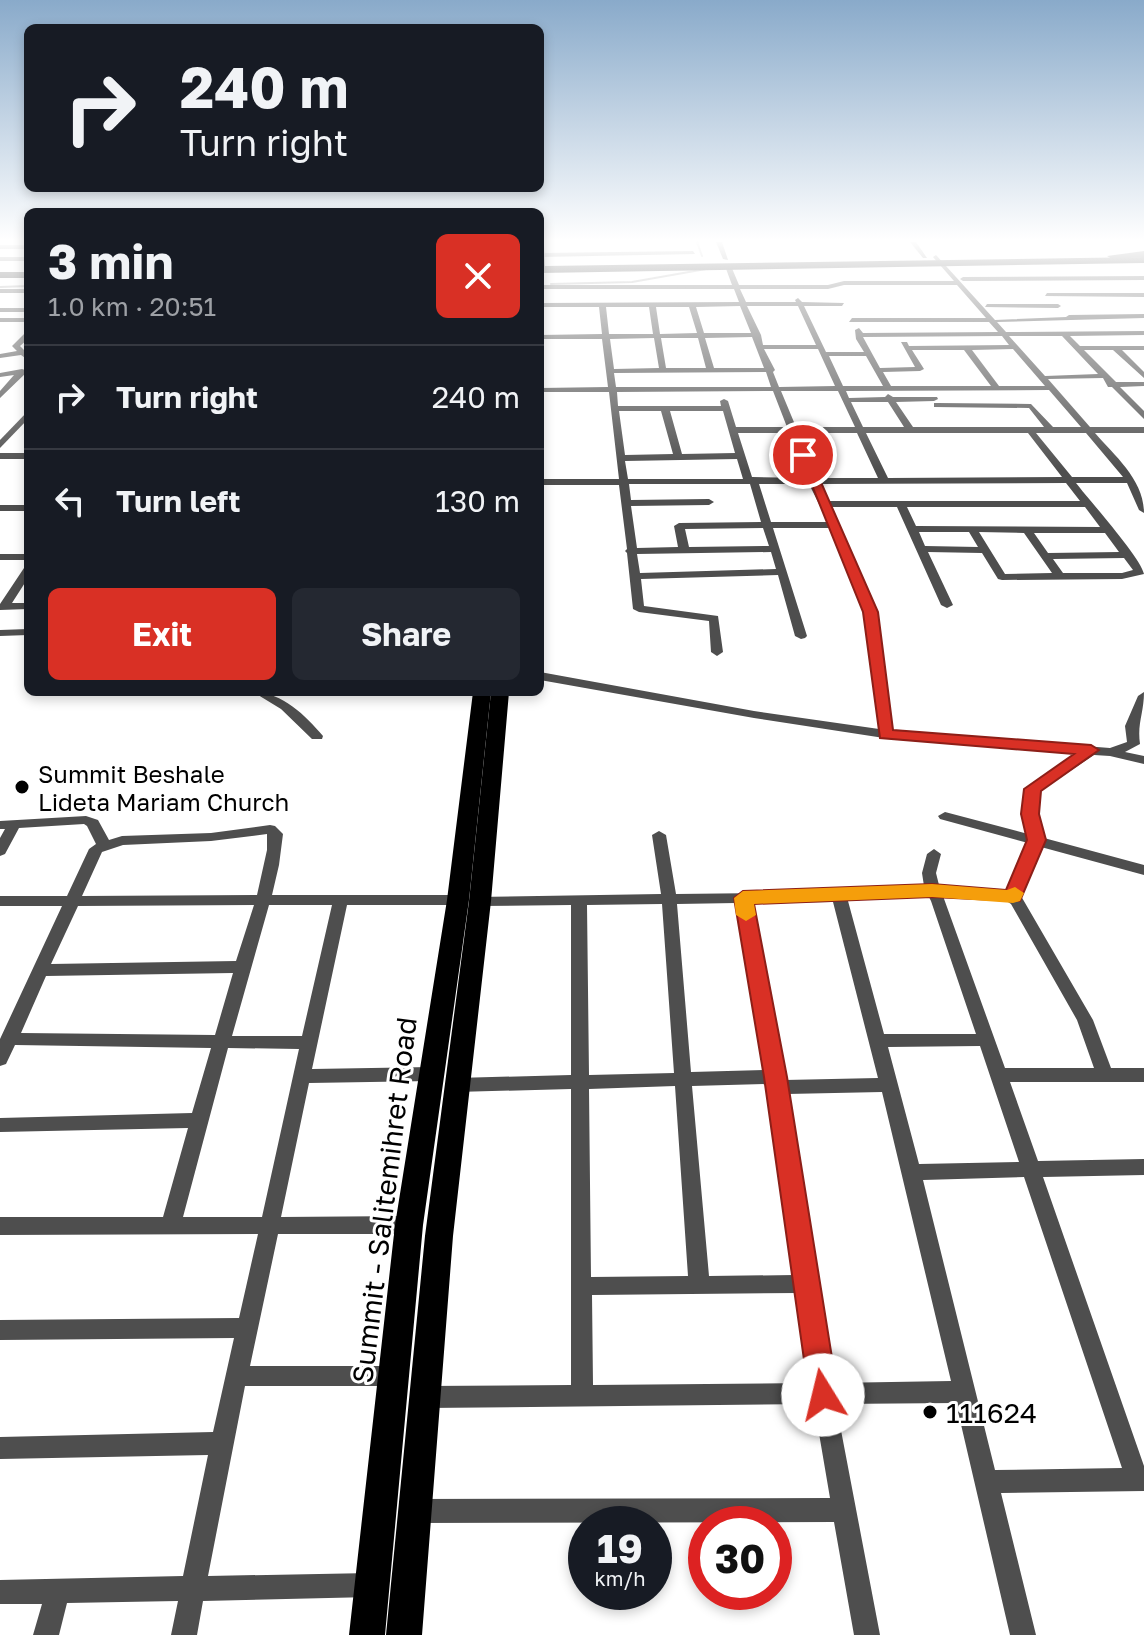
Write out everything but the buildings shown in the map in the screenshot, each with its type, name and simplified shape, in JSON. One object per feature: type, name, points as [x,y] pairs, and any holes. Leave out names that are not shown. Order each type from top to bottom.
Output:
[{"type":"main road","name":"Summit - Salitemihret Road","points":[[367,1635],[409,1225],[444,1080],[469,900],[482,765],[482,696]]},
{"type":"main road","points":[[482,765],[499,696]]},
{"type":"main road","points":[[404,1635],[424,1397],[444,1080]]},
{"type":"street","points":[[604,318],[639,609],[714,618],[717,652]]},
{"type":"street","points":[[654,318],[663,371]]},
{"type":"street","points":[[696,318],[711,371]]},
{"type":"street","points":[[750,318],[812,480],[871,612],[886,734]]},
{"type":"street","points":[[807,318],[884,480]]},
{"type":"street","points":[[910,430],[891,400],[880,370],[852,320],[1059,318]]},
{"type":"street","points":[[1070,318],[1086,333]]},
{"type":"street","points":[[0,320],[24,320]]},
{"type":"street","points":[[0,332],[14,320]]},
{"type":"street","points":[[994,320],[1048,377],[1130,480],[1144,510]]},
{"type":"street","points":[[859,335],[1144,333]]},
{"type":"street","points":[[1007,334],[1014,347],[1050,388],[1126,464],[1144,490]]},
{"type":"street","points":[[1064,334],[1102,376],[1142,412]]},
{"type":"street","points":[[544,337],[757,335]]},
{"type":"street","points":[[880,370],[920,369],[896,335]]},
{"type":"street","points":[[0,347],[23,352]]},
{"type":"street","points":[[762,347],[869,354]]},
{"type":"street","points":[[966,347],[997,388]]},
{"type":"street","points":[[907,348],[1014,347]]},
{"type":"street","points":[[1078,348],[1144,348]]},
{"type":"street","points":[[1115,348],[1144,376]]},
{"type":"street","points":[[0,356],[23,352]]},
{"type":"street","points":[[1129,362],[1144,362]]},
{"type":"street","points":[[611,371],[771,370]]},
{"type":"street","points":[[0,375],[24,371]]},
{"type":"street","points":[[0,396],[24,372]]},
{"type":"street","points":[[1048,377],[1102,376]]},
{"type":"street","points":[[1111,385],[1144,384]]},
{"type":"street","points":[[927,388],[954,429]]},
{"type":"street","points":[[544,390],[1050,388]]},
{"type":"street","points":[[721,389],[740,456],[768,525],[801,636]]},
{"type":"street","points":[[1126,398],[1144,398]]},
{"type":"street","points":[[847,400],[1031,406],[1050,429]]},
{"type":"street","points":[[982,405],[1000,430]]},
{"type":"street","points":[[615,409],[726,408]]},
{"type":"street","points":[[665,409],[678,457]]},
{"type":"street","points":[[0,425],[23,425]]},
{"type":"street","points":[[0,445],[23,425]]},
{"type":"street","points":[[734,430],[1144,430]]},
{"type":"street","points":[[973,530],[1002,577],[1137,574],[1140,570],[1030,430]]},
{"type":"street","points":[[0,456],[24,456]]},
{"type":"street","points":[[620,458],[740,456]]},
{"type":"street","points":[[705,480],[714,525]]},
{"type":"street","points":[[544,482],[1130,480]]},
{"type":"street","points":[[625,503],[709,502]]},
{"type":"street","points":[[674,503],[684,550]]},
{"type":"street","points":[[823,504],[1088,504]]},
{"type":"street","points":[[901,504],[947,605]]},
{"type":"street","points":[[0,508],[24,508]]},
{"type":"street","points":[[679,526],[834,525]]},
{"type":"street","points":[[913,529],[1109,530]]},
{"type":"street","points":[[1027,530],[1060,577]]},
{"type":"street","points":[[630,551],[775,549]]},
{"type":"street","points":[[922,549],[984,550]]},
{"type":"street","points":[[1046,556],[1128,555]]},
{"type":"street","points":[[0,557],[24,557]]},
{"type":"street","points":[[634,576],[782,572]]},
{"type":"street","points":[[2,607],[24,576]]},
{"type":"street","points":[[2,607],[24,606]]},
{"type":"street","points":[[0,633],[24,632]]},
{"type":"street","points":[[544,677],[596,684],[652,699],[886,734],[1091,750],[1144,760]]},
{"type":"street","points":[[266,696],[285,706],[317,736]]},
{"type":"street","points":[[1110,752],[1127,749],[1134,744],[1131,726],[1144,696]]},
{"type":"street","points":[[1013,897],[1037,840],[1030,814],[1033,789],[1091,750]]},
{"type":"street","points":[[945,816],[1144,870]]},
{"type":"street","points":[[0,851],[7,825],[86,820],[93,823],[104,845]]},
{"type":"street","points":[[0,1059],[91,856],[104,845],[270,829],[276,834],[261,902],[171,1225]]},
{"type":"street","points":[[659,835],[669,899],[699,1284]]},
{"type":"street","points":[[934,854],[929,873],[932,890],[943,912],[1030,1170],[1141,1479],[987,1482]]},
{"type":"street","points":[[0,901],[340,902],[839,897],[932,890],[1013,897]]},
{"type":"street","points":[[839,897],[912,1172],[1023,1635]]},
{"type":"street","points":[[1013,897],[1085,1020],[1105,1075]]},
{"type":"street","points":[[743,898],[776,1082],[823,1395],[867,1635]]},
{"type":"street","points":[[579,900],[582,1394]]},
{"type":"street","points":[[184,1635],[222,1443],[340,902]]},
{"type":"street","points":[[40,970],[243,967]]},
{"type":"street","points":[[9,1039],[308,1043]]},
{"type":"street","points":[[876,1041],[985,1040]]},
{"type":"street","points":[[998,1075],[1144,1075]]},
{"type":"street","points":[[301,1076],[888,1085]]},
{"type":"street","points":[[0,1125],[198,1120]]},
{"type":"street","points":[[912,1172],[1144,1167]]},
{"type":"street","points":[[0,1226],[409,1225]]},
{"type":"street","points":[[582,1286],[806,1284]]},
{"type":"street","points":[[0,1330],[247,1328]]},
{"type":"street","points":[[238,1376],[392,1376]]},
{"type":"street","points":[[424,1397],[963,1392]]},
{"type":"street","points":[[0,1448],[222,1443]]},
{"type":"street","points":[[413,1511],[845,1510]]},
{"type":"street","points":[[0,1592],[371,1585]]},
{"type":"street","points":[[46,1635],[58,1591]]},
{"type":"slow traffic","points":[[746,915],[743,898],[839,897],[932,890],[1013,897],[1015,893]]},
{"type":"place","name":"Summit Beshale Lideta Mariam Church","points":[[22,787]]},
{"type":"place","name":"111624","points":[[930,1412]]},
{"type":"route","points":[[803,455],[871,612],[886,734],[1091,750],[1033,789],[1030,814],[1037,840],[1013,897],[932,890],[839,897],[743,898],[775,1077],[823,1395]]}]
